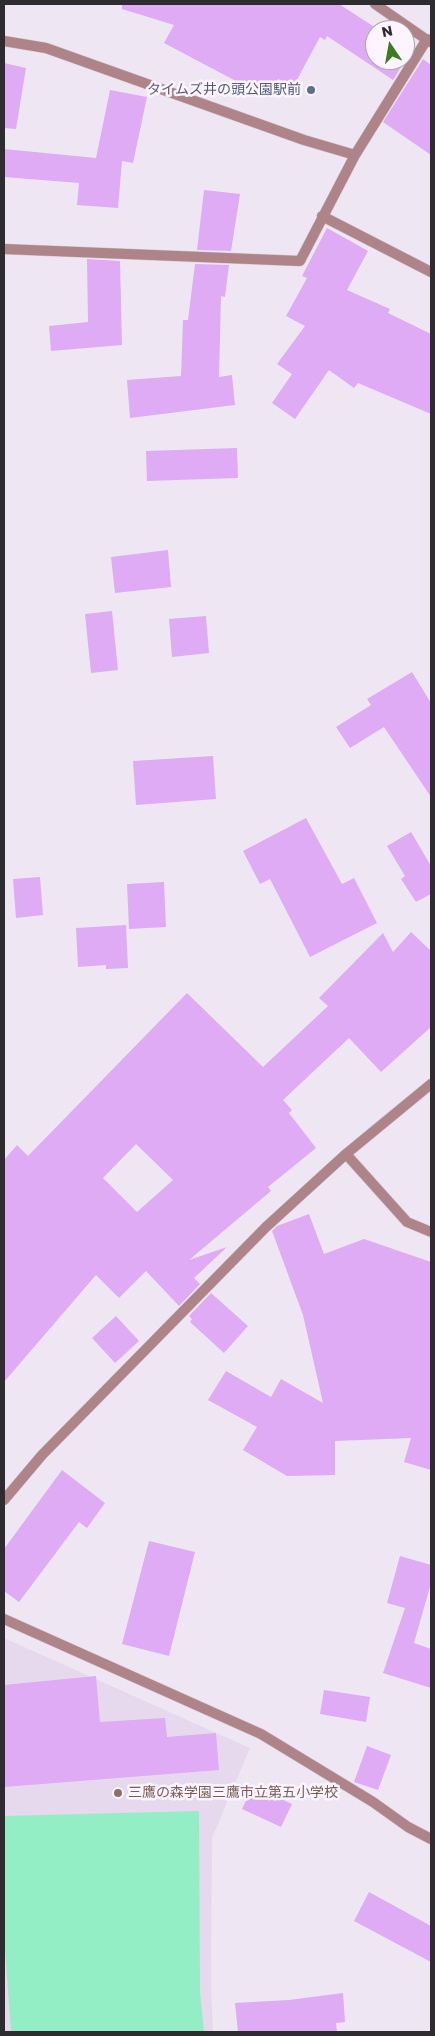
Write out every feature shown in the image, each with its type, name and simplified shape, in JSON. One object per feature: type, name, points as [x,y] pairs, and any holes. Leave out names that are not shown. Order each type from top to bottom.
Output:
[{"type":"street","points":[[4,249],[300,261],[355,155],[429,41],[375,4]]},
{"type":"street","points":[[4,41],[46,48],[304,140],[355,155]]},
{"type":"street","points":[[322,216],[431,272]]},
{"type":"street","points":[[4,1500],[42,1455],[266,1227],[346,1154],[431,1084]]},
{"type":"street","points":[[346,1154],[407,1222],[431,1232]]},
{"type":"street","points":[[4,1619],[260,1734],[430,1838],[431,1827]]},
{"type":"shaded area","name":"三鷹の森学園三鷹市立第五小学校","points":[[4,1638],[250,1748],[212,1838],[211,1985],[213,2032],[4,2032]]},
{"type":"green space","points":[[199,1811],[200,1993],[204,2032],[11,2032],[4,1935],[4,1816]]},
{"type":"building","points":[[122,4],[339,4],[365,21],[365,61],[327,36],[325,40],[320,37],[293,87],[278,79],[268,98],[164,43],[174,25],[122,9]]},
{"type":"building","points":[[423,59],[431,65],[431,155],[383,122]]},
{"type":"building","points":[[4,63],[26,68],[16,129],[4,128]]},
{"type":"building","points":[[378,70],[399,70],[393,80]]},
{"type":"building","points":[[110,90],[147,97],[133,163],[122,161],[118,208],[77,205],[79,183],[4,177],[4,149],[96,158]]},
{"type":"building","points":[[204,190],[240,194],[231,251],[197,250]]},
{"type":"building","points":[[327,228],[368,251],[347,290],[390,309],[388,313],[431,334],[431,414],[358,383],[354,388],[329,370],[295,419],[272,403],[292,374],[277,364],[305,326],[286,316],[307,278],[302,276]]},
{"type":"building","points":[[87,259],[120,261],[122,345],[51,351],[49,326],[88,322]]},
{"type":"building","points":[[195,264],[229,265],[225,297],[221,296],[219,377],[232,375],[235,405],[130,418],[127,380],[181,376],[183,320],[188,320]]},
{"type":"building","points":[[237,448],[238,478],[147,481],[146,451]]},
{"type":"building","points":[[168,550],[171,587],[115,593],[111,557]]},
{"type":"building","points":[[112,611],[118,670],[91,673],[85,614]]},
{"type":"building","points":[[206,616],[209,653],[172,657],[169,619]]},
{"type":"building","points":[[412,672],[431,703],[431,797],[384,727],[350,748],[336,727],[371,705],[367,699]]},
{"type":"building","points":[[213,756],[216,799],[136,805],[133,761]]},
{"type":"building","points":[[306,818],[342,884],[354,878],[377,923],[310,957],[270,879],[260,884],[243,851]]},
{"type":"building","points":[[411,832],[431,866],[431,894],[416,902],[401,879],[405,876],[387,846]]},
{"type":"building","points":[[40,877],[43,915],[16,918],[13,879]]},
{"type":"building","points":[[164,882],[166,927],[129,929],[127,884]]},
{"type":"building","points":[[126,925],[128,968],[106,969],[106,965],[78,967],[76,928]]},
{"type":"building","points":[[411,932],[431,951],[431,1027],[381,1072],[349,1038],[283,1100],[292,1110],[289,1113],[316,1148],[268,1187],[271,1191],[189,1260],[227,1247],[194,1278],[200,1284],[179,1306],[146,1271],[119,1298],[96,1275],[4,1382],[4,1160],[17,1145],[28,1156],[187,993],[263,1067],[328,1006],[319,998],[383,933],[393,952]],"holes":[[[136,1144],[173,1180],[137,1212],[103,1178]]]},
{"type":"building","points":[[309,1214],[324,1254],[364,1239],[431,1262],[431,1470],[404,1462],[411,1438],[335,1441],[335,1475],[287,1476],[243,1450],[257,1427],[208,1400],[226,1371],[271,1397],[281,1379],[323,1403],[303,1315],[272,1231],[277,1226]]},
{"type":"building","points":[[211,1293],[248,1326],[224,1353],[190,1322],[192,1319],[189,1316]]},
{"type":"building","points":[[116,1316],[139,1341],[115,1363],[92,1338]]},
{"type":"building","points":[[62,1470],[105,1503],[87,1528],[79,1522],[19,1602],[4,1591],[4,1549]]},
{"type":"building","points":[[149,1541],[195,1552],[169,1656],[122,1644]]},
{"type":"building","points":[[400,1556],[431,1565],[431,1583],[414,1643],[431,1649],[431,1688],[383,1673],[405,1608],[387,1603]]},
{"type":"building","points":[[96,1676],[100,1722],[165,1718],[167,1737],[216,1733],[219,1770],[4,1787],[4,1685]]},
{"type":"building","points":[[324,1690],[370,1697],[366,1722],[320,1714]]},
{"type":"building","points":[[367,1746],[391,1755],[378,1790],[354,1782]]},
{"type":"building","points":[[253,1786],[292,1804],[281,1827],[242,1809]]},
{"type":"building","points":[[369,1892],[431,1926],[431,1962],[354,1921]]},
{"type":"building","points":[[343,1993],[345,2022],[336,2023],[337,2032],[238,2032],[235,2003],[289,2000]]},
{"type":"place","name":"タイムズ井の頭公園駅前","points":[[311,90]]},
{"type":"place","name":"三鷹の森学園三鷹市立第五小学校","points":[[118,1793]]}]
